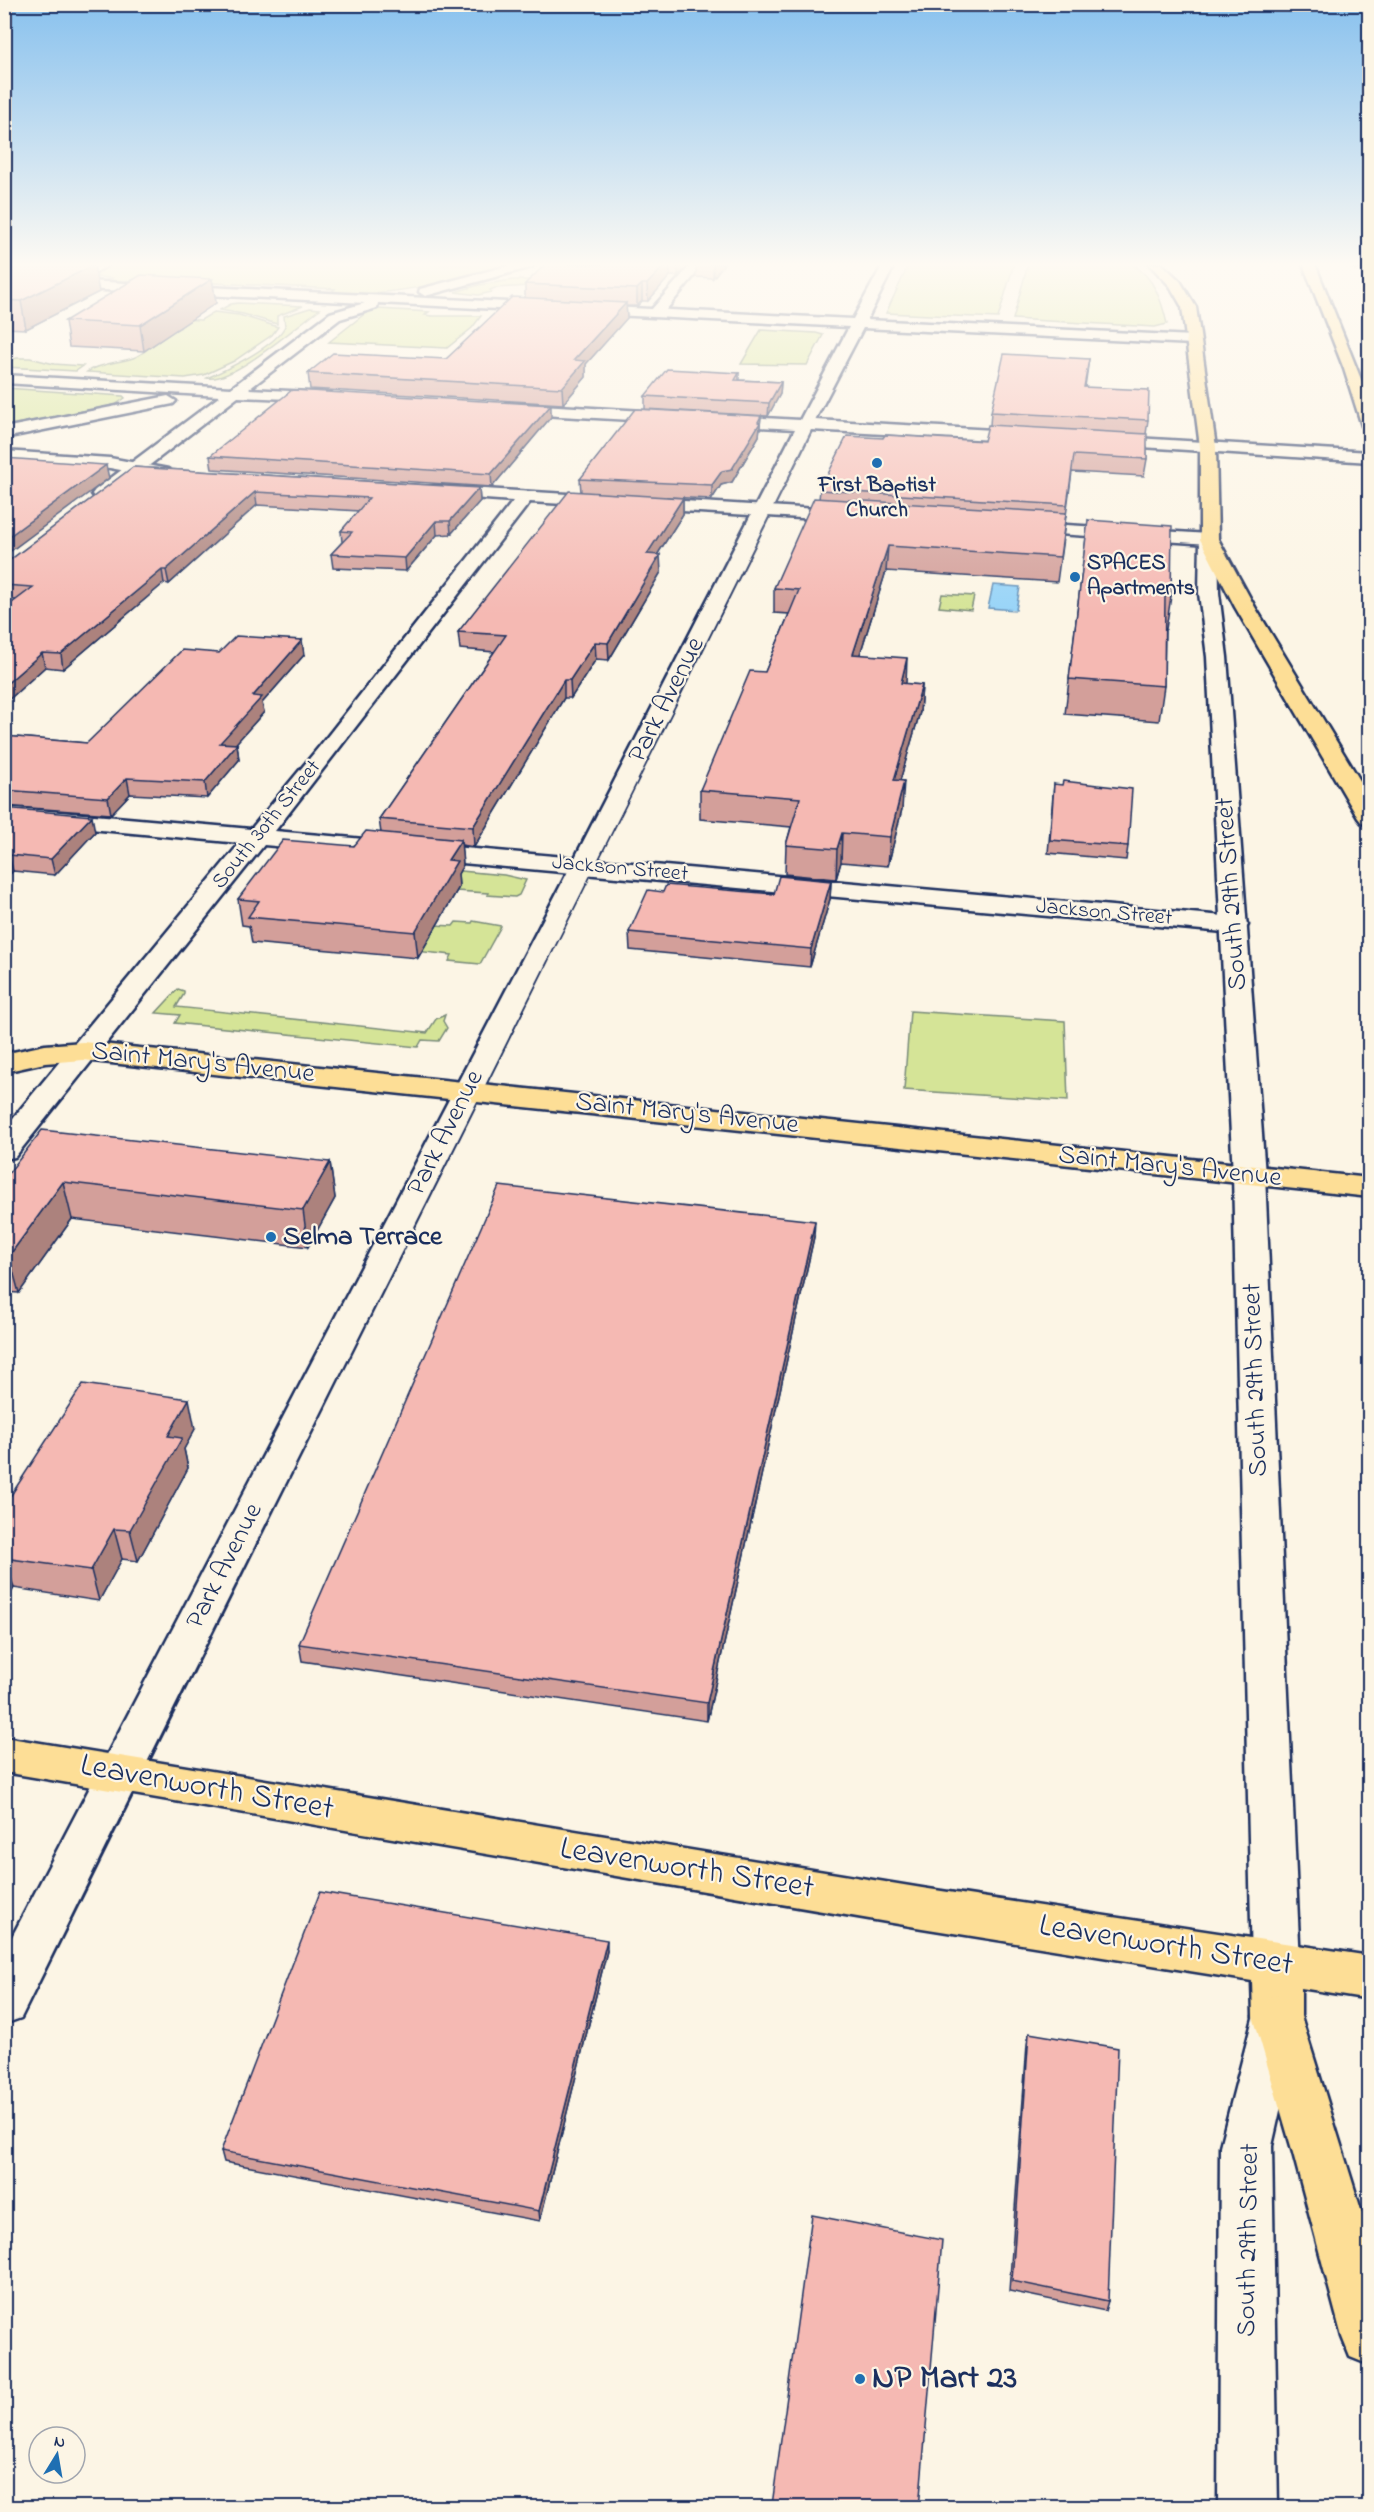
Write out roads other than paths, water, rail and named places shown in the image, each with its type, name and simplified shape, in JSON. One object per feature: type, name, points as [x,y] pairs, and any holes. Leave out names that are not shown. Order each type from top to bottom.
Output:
[{"type":"main road","name":"South 29th Street","points":[[1199,381],[1208,447],[1209,539]]},
{"type":"main road","points":[[1355,381],[1370,426]]},
{"type":"main road","points":[[1209,539],[1245,607],[1370,818]]},
{"type":"main road","name":"Saint Mary's Avenue","points":[[4,1063],[45,1054],[83,1051],[468,1090],[1370,1188]]},
{"type":"main road","name":"Leavenworth Street","points":[[4,1754],[922,1908],[1370,1978]]},
{"type":"main road","name":"South 29th Street","points":[[1276,1964],[1277,2016]]},
{"type":"main road","points":[[1277,2016],[1319,2153],[1370,2337]]},
{"type":"street","points":[[40,381],[350,399]]},
{"type":"street","points":[[87,505],[249,381]]},
{"type":"street","name":"Park Avenue","points":[[4,2002],[584,866],[828,381]]},
{"type":"street","points":[[4,433],[162,402],[233,393]]},
{"type":"street","points":[[491,407],[1043,438]]},
{"type":"street","points":[[1090,440],[1370,457]]},
{"type":"street","points":[[4,456],[110,463],[134,469],[182,475]]},
{"type":"street","points":[[421,490],[869,518]]},
{"type":"street","name":"South 30th Street","points":[[4,1150],[258,837],[526,496]]},
{"type":"street","points":[[1001,526],[1209,539]]},
{"type":"street","name":"South 29th Street","points":[[1209,539],[1209,593],[1216,651],[1235,925],[1249,1175],[1276,1964]]},
{"type":"street","name":"Jackson Street","points":[[4,814],[1235,925]]},
{"type":"street","name":"South 29th Street","points":[[1248,2508],[1246,2146],[1277,2016]]},
{"type":"water","points":[[993,585],[1020,587],[1016,610],[988,608]]},
{"type":"place","name":"First Baptist Church","points":[[877,463]]},
{"type":"place","name":"SPACES Apartments","points":[[1075,577]]},
{"type":"place","name":"Selma Terrace","points":[[271,1237]]},
{"type":"place","name":"NP Mart 23","points":[[860,2379]]}]
